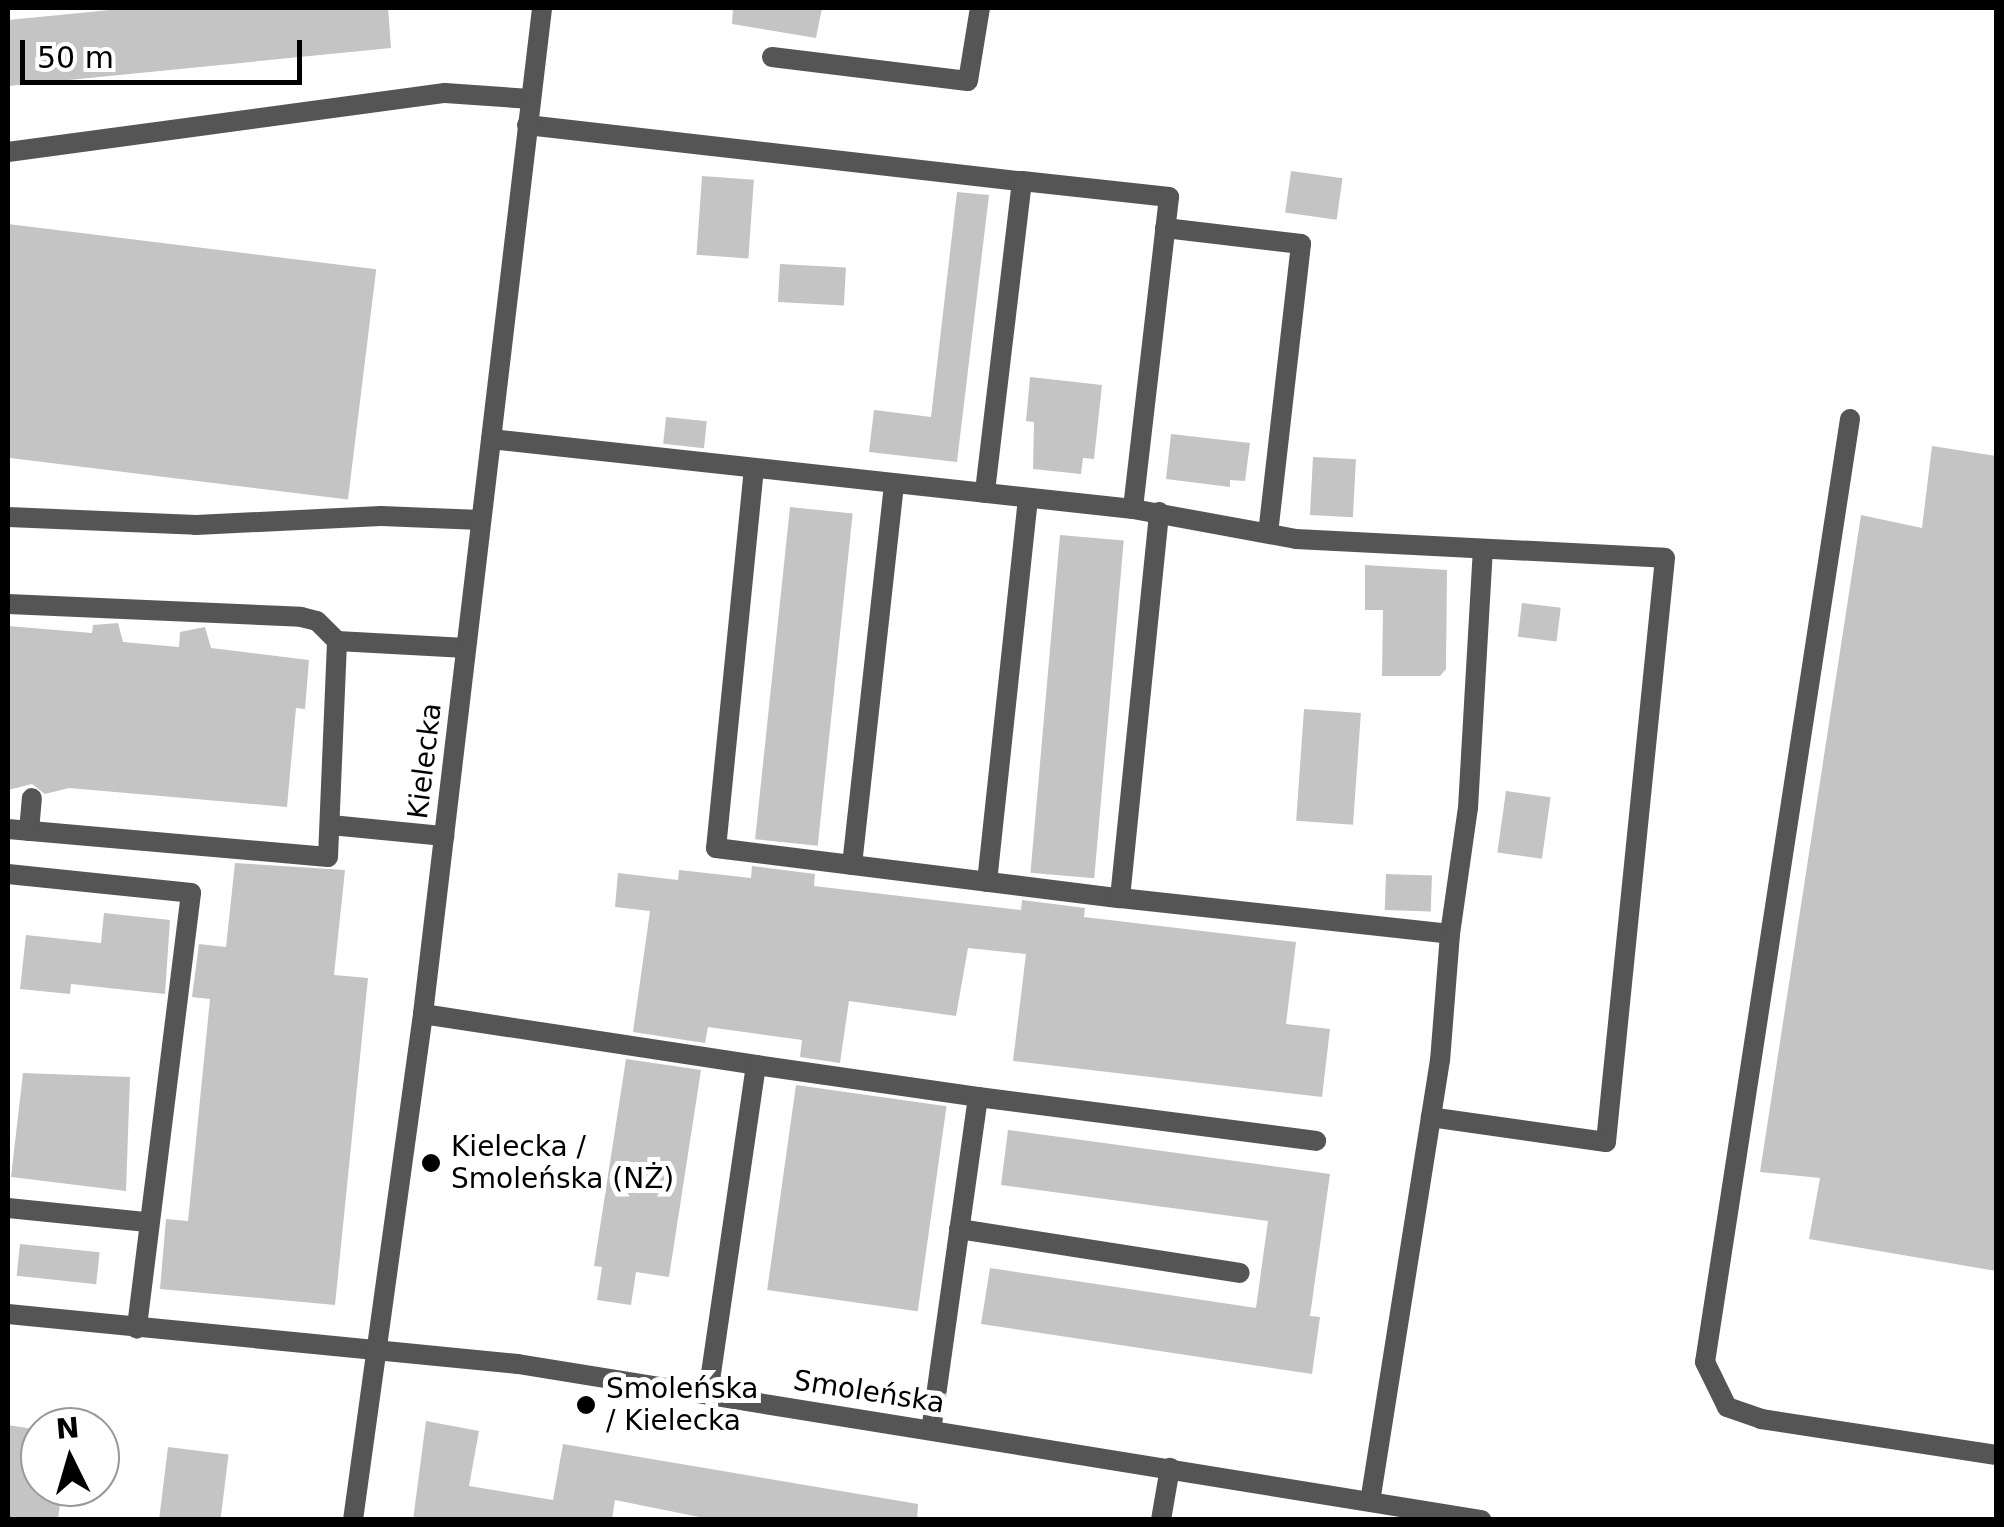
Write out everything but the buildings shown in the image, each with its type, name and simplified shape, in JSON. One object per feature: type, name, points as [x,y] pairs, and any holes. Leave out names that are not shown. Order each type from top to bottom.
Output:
[{"type":"street","name":"Kielecka","points":[[352,1520],[423,1014],[542,8]]},
{"type":"street","points":[[772,57],[968,81],[980,8]]},
{"type":"street","points":[[8,152],[445,93],[530,98]]},
{"type":"street","points":[[527,125],[1168,197],[1133,509]]},
{"type":"street","points":[[985,493],[1022,181]]},
{"type":"street","points":[[1165,228],[1301,244],[1268,533]]},
{"type":"street","points":[[1850,419],[1705,1362],[1727,1407],[1762,1419],[1996,1455]]},
{"type":"street","points":[[491,439],[1159,512],[1268,533],[1482,550],[1664,558],[1656,688],[1606,1142],[1431,1117]]},
{"type":"street","points":[[754,468],[716,848],[1450,934]]},
{"type":"street","points":[[852,865],[894,483]]},
{"type":"street","points":[[987,882],[1028,498]]},
{"type":"street","points":[[1120,898],[1159,512]]},
{"type":"street","points":[[8,517],[196,525],[381,516],[481,520]]},
{"type":"street","points":[[1370,1502],[1431,1117],[1468,808],[1482,550]]},
{"type":"street","points":[[8,604],[301,617],[317,621],[337,641],[466,648]]},
{"type":"street","points":[[32,798],[18,830],[328,857],[337,641]]},
{"type":"street","points":[[332,826],[444,836]]},
{"type":"street","points":[[8,874],[191,893],[148,1222],[138,1330]]},
{"type":"street","points":[[423,1014],[978,1097],[1316,1141]]},
{"type":"street","points":[[708,1393],[756,1065]]},
{"type":"street","points":[[930,1430],[978,1097]]},
{"type":"street","points":[[8,1208],[148,1222]]},
{"type":"street","points":[[959,1229],[1240,1273]]},
{"type":"street","name":"Smoleńska","points":[[8,1314],[138,1330],[375,1350],[708,1393],[1468,1518]]},
{"type":"street","points":[[1161,1520],[1170,1468]]},
{"type":"place","name":"Kielecka / Smoleńska (NŻ)","points":[[431,1163]]},
{"type":"place","name":"Smoleńska / Kielecka","points":[[586,1405]]}]
